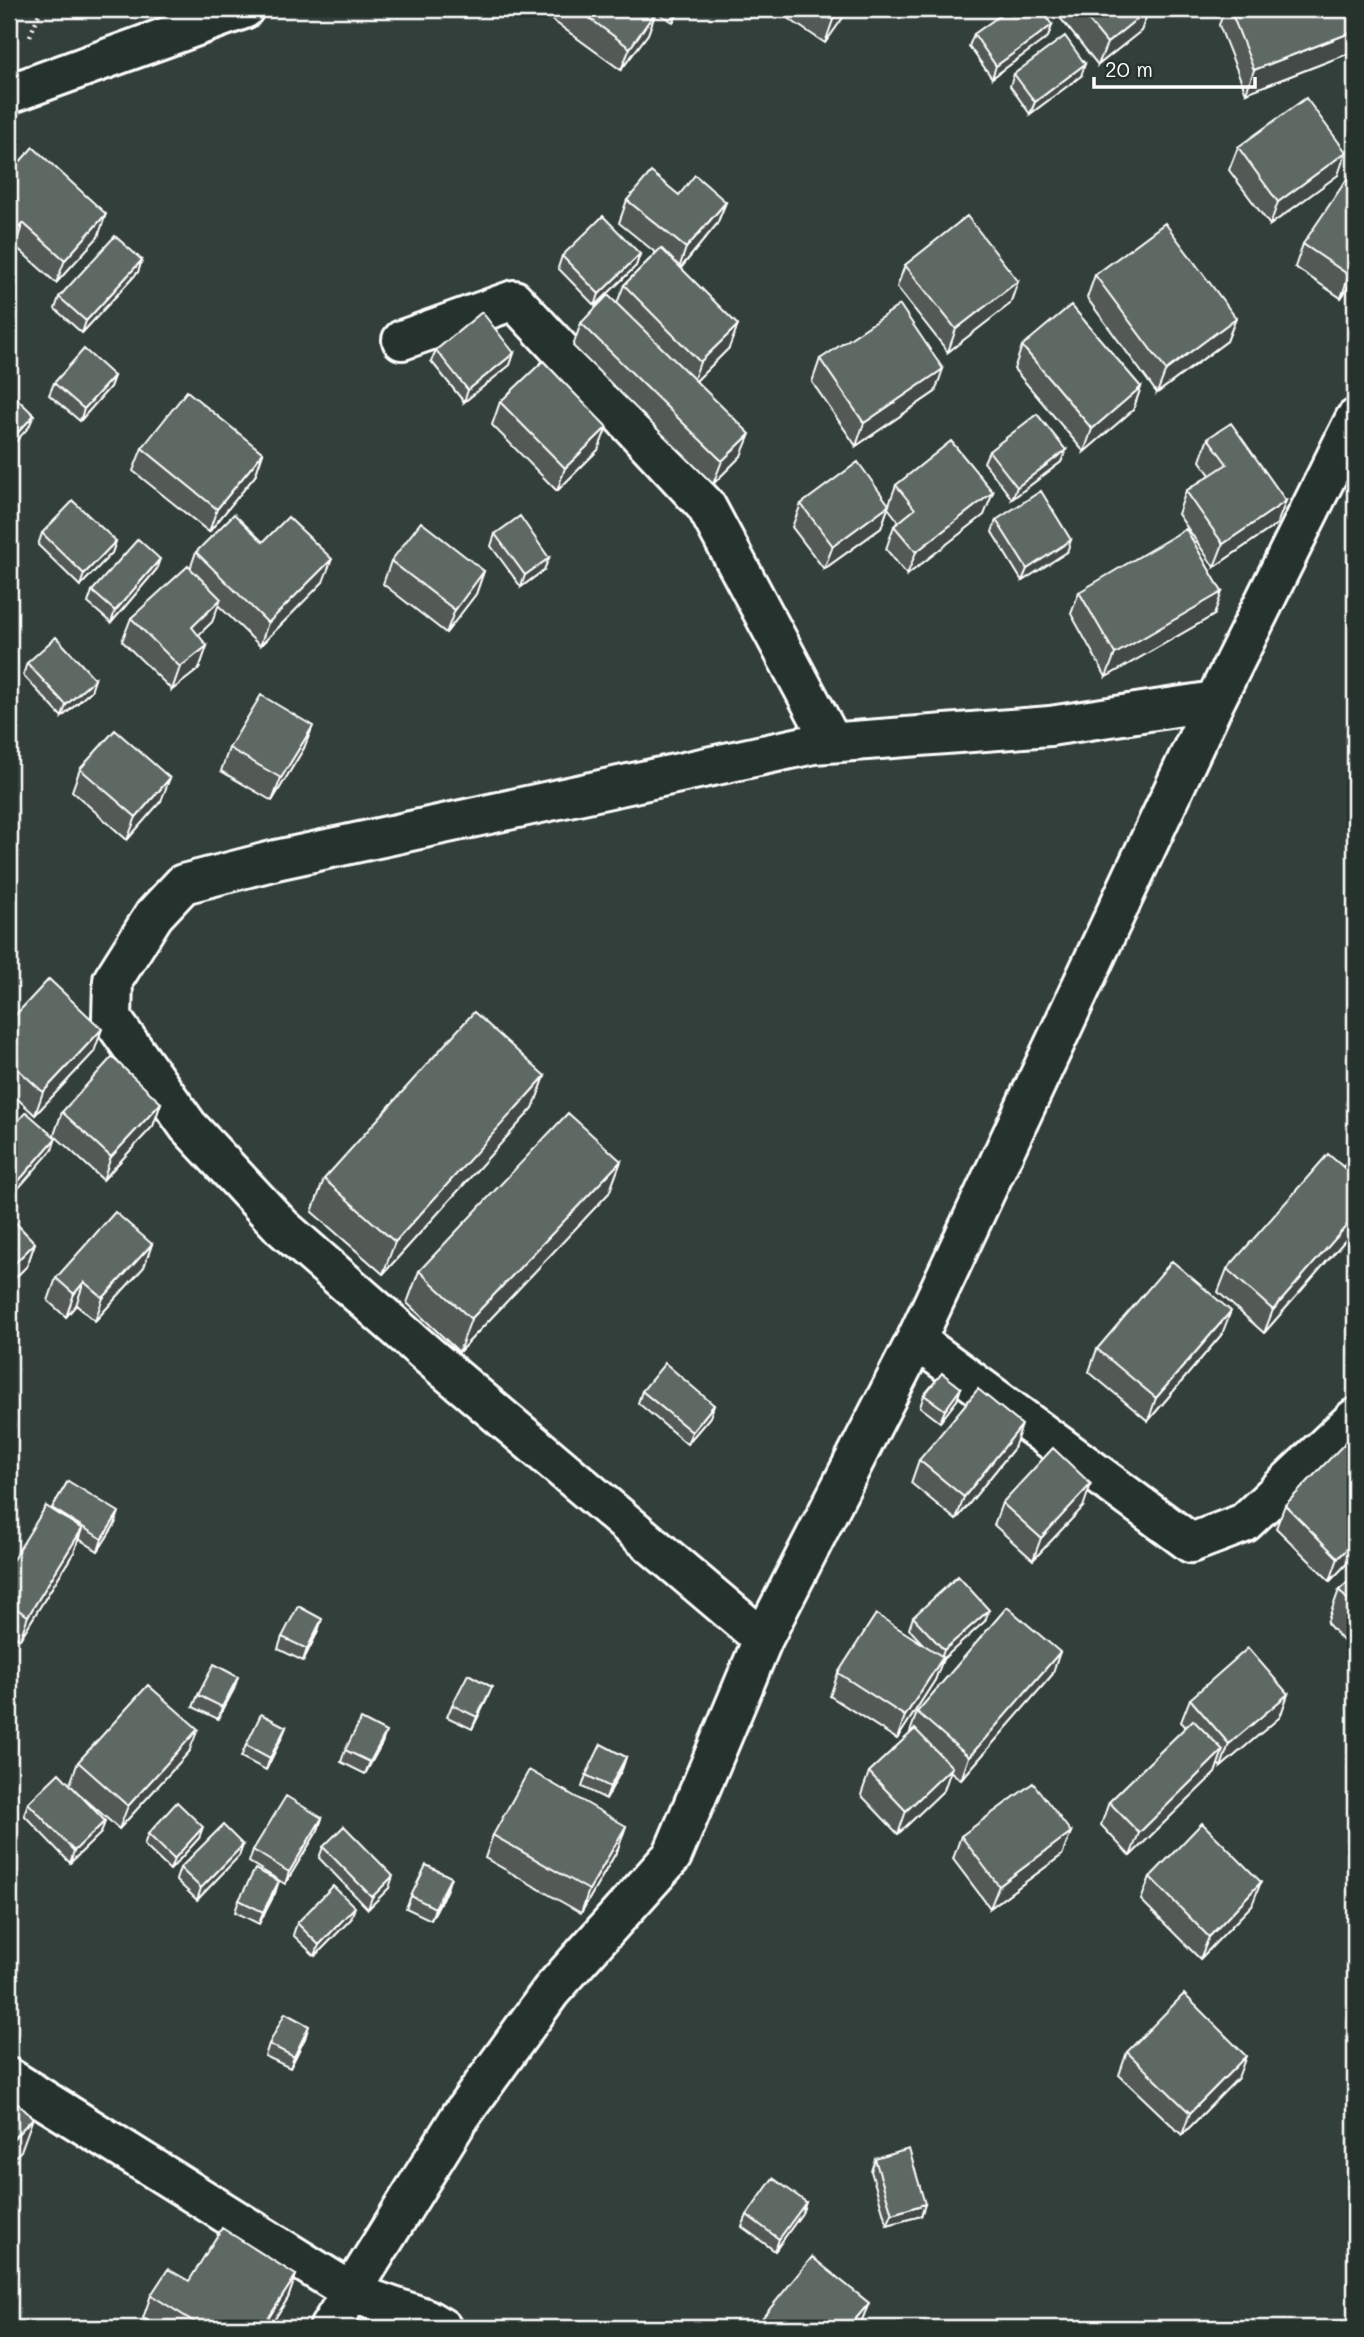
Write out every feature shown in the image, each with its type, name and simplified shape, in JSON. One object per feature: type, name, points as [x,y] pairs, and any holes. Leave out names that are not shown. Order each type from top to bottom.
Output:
[{"type":"street","points":[[9,94],[244,9]]},
{"type":"street","points":[[402,340],[514,300],[706,506],[832,742]]},
{"type":"street","points":[[329,2328],[460,2117],[543,2001],[672,1856],[763,1639],[916,1340],[1215,701],[1355,419]]},
{"type":"street","points":[[763,1639],[429,1356],[282,1227],[188,1126],[112,1019],[113,980],[154,915],[183,884],[497,811],[832,742],[1050,726],[1215,701]]},
{"type":"street","points":[[916,1340],[1191,1543],[1244,1523],[1355,1418]]},
{"type":"street","points":[[9,2078],[353,2293],[425,2318],[442,2328]]},
{"type":"building","points":[[577,9],[653,9],[656,11],[630,48]]},
{"type":"building","points":[[816,9],[841,9],[833,20]]},
{"type":"building","points":[[1009,9],[1041,9],[1052,25],[996,66],[974,34]]},
{"type":"building","points":[[1079,9],[1149,9],[1107,43]]},
{"type":"building","points":[[1230,9],[1355,9],[1355,31],[1254,70]]},
{"type":"building","points":[[1065,36],[1085,64],[1035,102],[1014,74]]},
{"type":"building","points":[[1306,98],[1346,152],[1278,202],[1238,147]]},
{"type":"building","points":[[33,147],[106,214],[65,260],[23,223],[11,236],[9,234],[9,174]]},
{"type":"building","points":[[1355,167],[1355,266],[1349,275],[1303,244]]},
{"type":"building","points":[[651,172],[679,195],[695,175],[726,202],[686,248],[627,200]]},
{"type":"building","points":[[603,216],[640,254],[599,294],[562,256]]},
{"type":"building","points":[[967,216],[1018,281],[956,329],[905,265]]},
{"type":"building","points":[[1165,223],[1236,318],[1166,370],[1095,275]]},
{"type":"building","points":[[115,236],[142,260],[86,321],[59,297]]},
{"type":"building","points":[[661,248],[738,325],[700,362],[624,285]]},
{"type":"building","points":[[608,295],[750,434],[722,461],[581,323]]},
{"type":"building","points":[[900,305],[943,369],[864,423],[820,359]]},
{"type":"building","points":[[1071,305],[1141,387],[1092,429],[1022,346]]},
{"type":"building","points":[[482,312],[514,353],[468,390],[436,350]]},
{"type":"building","points":[[84,349],[114,376],[84,409],[54,383]]},
{"type":"building","points":[[543,361],[607,427],[565,468],[500,402]]},
{"type":"building","points":[[9,391],[34,415],[9,442]]},
{"type":"building","points":[[187,391],[263,453],[217,509],[142,448]]},
{"type":"building","points":[[1037,414],[1066,450],[1017,487],[989,451]]},
{"type":"building","points":[[1231,423],[1286,501],[1223,544],[1186,491],[1227,464],[1208,438]]},
{"type":"building","points":[[951,441],[993,492],[916,552],[894,526],[915,509],[896,485]]},
{"type":"building","points":[[858,462],[889,505],[833,546],[801,504]]},
{"type":"building","points":[[1041,491],[1071,540],[1027,569],[996,520]]},
{"type":"building","points":[[73,501],[116,541],[84,574],[42,533]]},
{"type":"building","points":[[234,514],[263,542],[288,517],[332,559],[268,623],[196,552]]},
{"type":"building","points":[[520,516],[549,558],[525,575],[495,534]]},
{"type":"building","points":[[421,522],[484,571],[455,610],[391,561]]},
{"type":"building","points":[[1186,529],[1222,592],[1115,654],[1079,592]]},
{"type":"building","points":[[138,539],[160,559],[115,611],[92,591]]},
{"type":"building","points":[[188,566],[221,599],[192,627],[207,646],[180,667],[131,618]]},
{"type":"building","points":[[56,637],[95,679],[66,705],[27,663]]},
{"type":"building","points":[[261,695],[313,726],[281,778],[229,748]]},
{"type":"building","points":[[115,730],[170,778],[136,817],[80,769]]},
{"type":"building","points":[[49,979],[102,1029],[43,1092],[9,1061],[9,1022]]},
{"type":"building","points":[[474,1012],[545,1076],[395,1242],[324,1179]]},
{"type":"building","points":[[112,1057],[161,1103],[111,1157],[62,1112]]},
{"type":"building","points":[[26,1112],[56,1138],[9,1192],[9,1131]]},
{"type":"building","points":[[568,1113],[621,1161],[471,1319],[419,1271]]},
{"type":"building","points":[[1328,1154],[1355,1177],[1355,1216],[1273,1310],[1227,1269]]},
{"type":"building","points":[[1355,1155],[1355,1177],[1343,1167]]},
{"type":"building","points":[[115,1212],[152,1244],[103,1298],[84,1282],[74,1294],[56,1278]]},
{"type":"building","points":[[9,1216],[35,1243],[12,1266],[9,1263]]},
{"type":"building","points":[[1172,1261],[1231,1311],[1156,1398],[1097,1349]]},
{"type":"building","points":[[665,1363],[714,1405],[692,1432],[642,1391]]},
{"type":"building","points":[[942,1373],[961,1388],[945,1410],[924,1395]]},
{"type":"building","points":[[978,1389],[1022,1425],[964,1497],[919,1460]]},
{"type":"building","points":[[1349,1439],[1355,1445],[1355,1541],[1338,1558],[1285,1505]]},
{"type":"building","points":[[1053,1448],[1091,1484],[1041,1538],[1002,1503]]},
{"type":"building","points":[[68,1481],[119,1512],[102,1539],[52,1508]]},
{"type":"building","points":[[46,1506],[82,1529],[28,1616],[9,1604],[9,1566]]},
{"type":"building","points":[[958,1576],[989,1610],[944,1650],[913,1617]]},
{"type":"building","points":[[1355,1576],[1355,1608],[1339,1590]]},
{"type":"building","points":[[298,1606],[322,1619],[307,1649],[282,1637]]},
{"type":"building","points":[[1007,1607],[1060,1652],[969,1757],[917,1712]]},
{"type":"building","points":[[876,1614],[943,1657],[905,1716],[838,1673]]},
{"type":"building","points":[[1248,1648],[1288,1694],[1229,1744],[1190,1699]]},
{"type":"building","points":[[214,1664],[238,1677],[222,1707],[198,1695]]},
{"type":"building","points":[[468,1674],[492,1687],[477,1717],[452,1705]]},
{"type":"building","points":[[148,1685],[198,1729],[128,1806],[78,1762]]},
{"type":"building","points":[[261,1714],[286,1727],[270,1758],[246,1745]]},
{"type":"building","points":[[361,1719],[386,1732],[370,1762],[345,1750]]},
{"type":"building","points":[[1193,1720],[1223,1750],[1139,1833],[1109,1802]]},
{"type":"building","points":[[915,1729],[952,1767],[906,1811],[869,1772]]},
{"type":"building","points":[[601,1744],[626,1757],[610,1787],[586,1775]]},
{"type":"building","points":[[529,1770],[626,1826],[589,1890],[493,1835]]},
{"type":"building","points":[[59,1773],[105,1821],[74,1851],[28,1803]]},
{"type":"building","points":[[1033,1783],[1071,1832],[999,1886],[961,1836]]},
{"type":"building","points":[[286,1796],[322,1818],[289,1872],[253,1850]]},
{"type":"building","points":[[177,1802],[203,1827],[174,1859],[148,1834]]},
{"type":"building","points":[[1202,1823],[1261,1882],[1209,1937],[1150,1877]]},
{"type":"building","points":[[223,1825],[243,1845],[201,1888],[180,1868]]},
{"type":"building","points":[[344,1826],[393,1876],[372,1897],[323,1847]]},
{"type":"building","points":[[426,1865],[451,1877],[435,1908],[411,1896]]},
{"type":"building","points":[[255,1869],[279,1881],[263,1912],[239,1900]]},
{"type":"building","points":[[333,1886],[355,1907],[319,1945],[297,1923]]},
{"type":"building","points":[[1184,1994],[1246,2056],[1190,2113],[1127,2052]]},
{"type":"building","points":[[285,2013],[309,2026],[294,2057],[269,2044]]},
{"type":"building","points":[[9,2095],[33,2118],[9,2143]]},
{"type":"building","points":[[909,2149],[925,2204],[892,2214],[875,2159]]},
{"type":"building","points":[[773,2178],[806,2202],[779,2239],[747,2215]]},
{"type":"building","points":[[222,2228],[296,2275],[262,2328],[204,2328],[151,2295],[168,2269],[189,2281]]},
{"type":"building","points":[[812,2257],[869,2303],[848,2328],[754,2328]]}]
